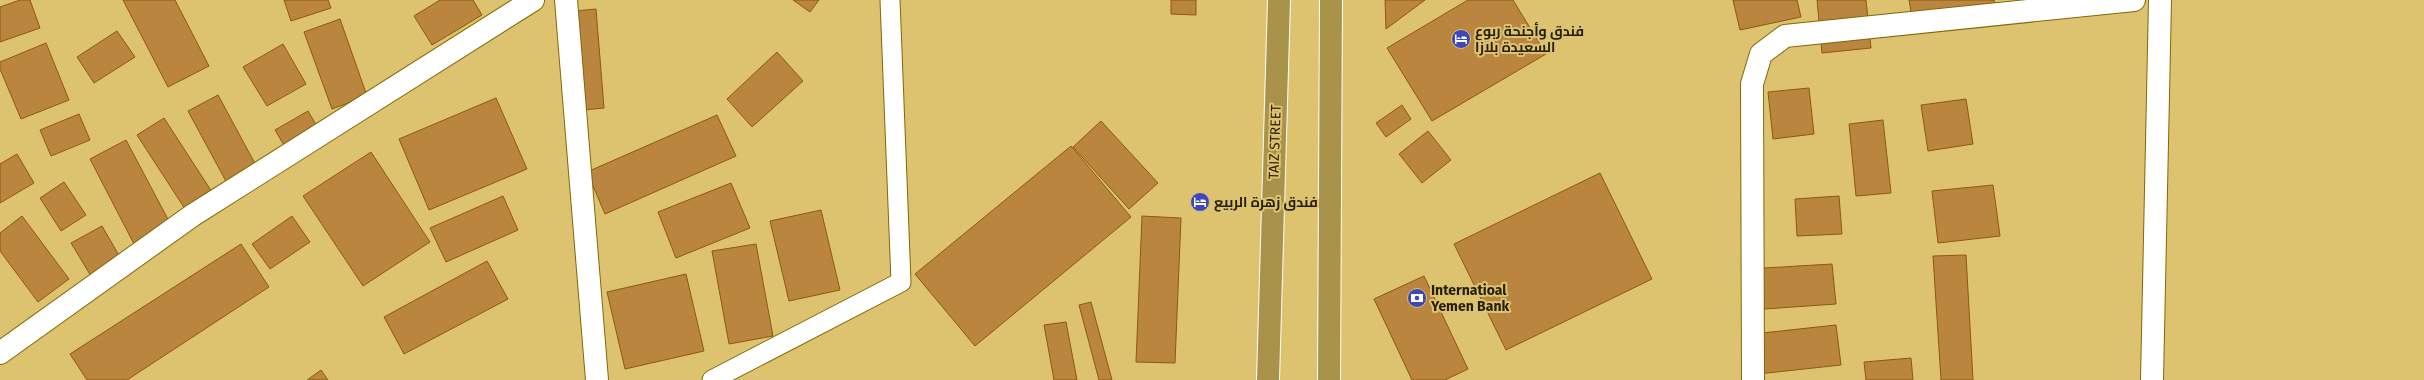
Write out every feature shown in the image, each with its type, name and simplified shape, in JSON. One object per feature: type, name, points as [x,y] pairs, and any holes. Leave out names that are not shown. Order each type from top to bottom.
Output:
[{"type":"highway","name":"TAIZ STREET","points":[[1268,380],[1279,0]]},
{"type":"highway","points":[[1329,380],[1331,0]]},
{"type":"street","points":[[0,354],[193,215],[534,0]]},
{"type":"street","points":[[566,0],[597,380]]},
{"type":"street","points":[[1753,380],[1752,84],[1761,54],[1785,36],[2134,0]]},
{"type":"street","points":[[2152,380],[2160,0]]},
{"type":"lane","points":[[712,380],[902,282],[890,0]]},
{"type":"building","points":[[20,0],[30,0],[40,28],[0,42],[0,7]]},
{"type":"building","points":[[123,0],[175,0],[209,66],[168,87]]},
{"type":"building","points":[[284,0],[328,0],[331,8],[291,21]]},
{"type":"building","points":[[440,0],[473,0],[482,15],[432,45],[414,16]]},
{"type":"building","points":[[793,0],[819,0],[810,12]]},
{"type":"building","points":[[1171,0],[1196,0],[1196,15],[1171,14]]},
{"type":"building","points":[[1385,0],[1425,0],[1386,29]]},
{"type":"building","points":[[1468,0],[1513,0],[1546,54],[1432,121],[1387,48]]},
{"type":"building","points":[[1733,0],[1797,0],[1801,17],[1740,30]]},
{"type":"building","points":[[1817,0],[1866,0],[1871,48],[1822,53]]},
{"type":"building","points":[[1909,0],[1994,0],[1996,9],[1913,23]]},
{"type":"building","points":[[596,9],[604,108],[583,110],[575,11]]},
{"type":"building","points":[[340,19],[367,96],[332,109],[304,32]]},
{"type":"building","points":[[117,31],[135,57],[94,83],[77,57]]},
{"type":"building","points":[[46,43],[69,100],[21,119],[0,69],[0,62]]},
{"type":"building","points":[[283,44],[306,84],[267,106],[243,67]]},
{"type":"building","points":[[777,52],[803,81],[752,127],[727,99]]},
{"type":"building","points":[[1809,88],[1814,134],[1773,139],[1768,92]]},
{"type":"building","points":[[218,95],[258,169],[228,185],[188,111]]},
{"type":"building","points":[[496,98],[527,169],[429,210],[399,139]]},
{"type":"building","points":[[1966,99],[1973,144],[1928,151],[1921,105]]},
{"type":"building","points":[[1402,105],[1411,119],[1386,137],[1376,123]]},
{"type":"building","points":[[308,111],[318,128],[285,147],[275,130]]},
{"type":"building","points":[[79,114],[90,140],[51,156],[40,130]]},
{"type":"building","points":[[717,115],[736,156],[605,214],[587,172]]},
{"type":"building","points":[[164,118],[212,192],[185,209],[137,135]]},
{"type":"building","points":[[1883,120],[1891,193],[1856,196],[1849,124]]},
{"type":"building","points":[[1101,121],[1158,183],[1129,209],[1073,147]]},
{"type":"building","points":[[1428,131],[1451,160],[1422,183],[1399,154]]},
{"type":"building","points":[[126,140],[171,225],[134,244],[90,159]]},
{"type":"building","points":[[1071,146],[1131,217],[975,346],[915,274]]},
{"type":"building","points":[[371,152],[430,242],[363,286],[303,196]]},
{"type":"building","points":[[17,154],[34,183],[0,203],[0,164]]},
{"type":"building","points":[[1600,173],[1652,279],[1506,350],[1454,244]]},
{"type":"building","points":[[64,182],[86,215],[61,231],[40,198]]},
{"type":"building","points":[[731,183],[750,228],[676,258],[658,212]]},
{"type":"building","points":[[1993,185],[2000,236],[1938,243],[1932,191]]},
{"type":"building","points":[[503,196],[518,230],[446,262],[430,228]]},
{"type":"building","points":[[1839,196],[1842,234],[1797,236],[1795,199]]},
{"type":"building","points":[[821,210],[840,290],[789,301],[770,221]]},
{"type":"building","points":[[22,216],[69,279],[38,302],[0,251],[0,233]]},
{"type":"building","points":[[292,216],[310,242],[270,269],[252,244]]},
{"type":"building","points":[[1142,216],[1181,218],[1175,363],[1136,362]]},
{"type":"building","points":[[102,226],[124,264],[94,281],[71,243]]},
{"type":"building","points":[[241,244],[269,287],[127,380],[87,380],[70,354]]},
{"type":"building","points":[[756,244],[773,336],[729,344],[712,251]]},
{"type":"building","points":[[1966,255],[1973,380],[1941,380],[1933,256]]},
{"type":"building","points":[[487,261],[508,299],[404,354],[384,317]]},
{"type":"building","points":[[1832,264],[1836,304],[1750,310],[1747,269]]},
{"type":"building","points":[[686,274],[704,351],[625,369],[607,292]]},
{"type":"building","points":[[1424,276],[1468,369],[1445,380],[1412,380],[1374,299]]},
{"type":"building","points":[[1091,302],[1112,380],[1099,380],[1079,305]]},
{"type":"building","points":[[1066,322],[1077,380],[1054,380],[1044,325]]},
{"type":"building","points":[[1836,325],[1841,365],[1758,374],[1753,334]]},
{"type":"building","points":[[1911,358],[1913,380],[1866,380],[1864,362]]},
{"type":"building","points":[[321,370],[328,380],[307,380]]},
{"type":"place","name":"فندق وأجنحة ربوع السعيدة بلازا","points":[[1461,39]]},
{"type":"place","name":"فندق زهرة الربيع","points":[[1200,202]]},
{"type":"place","name":"Internatioal Yemen Bank","points":[[1417,298]]}]
